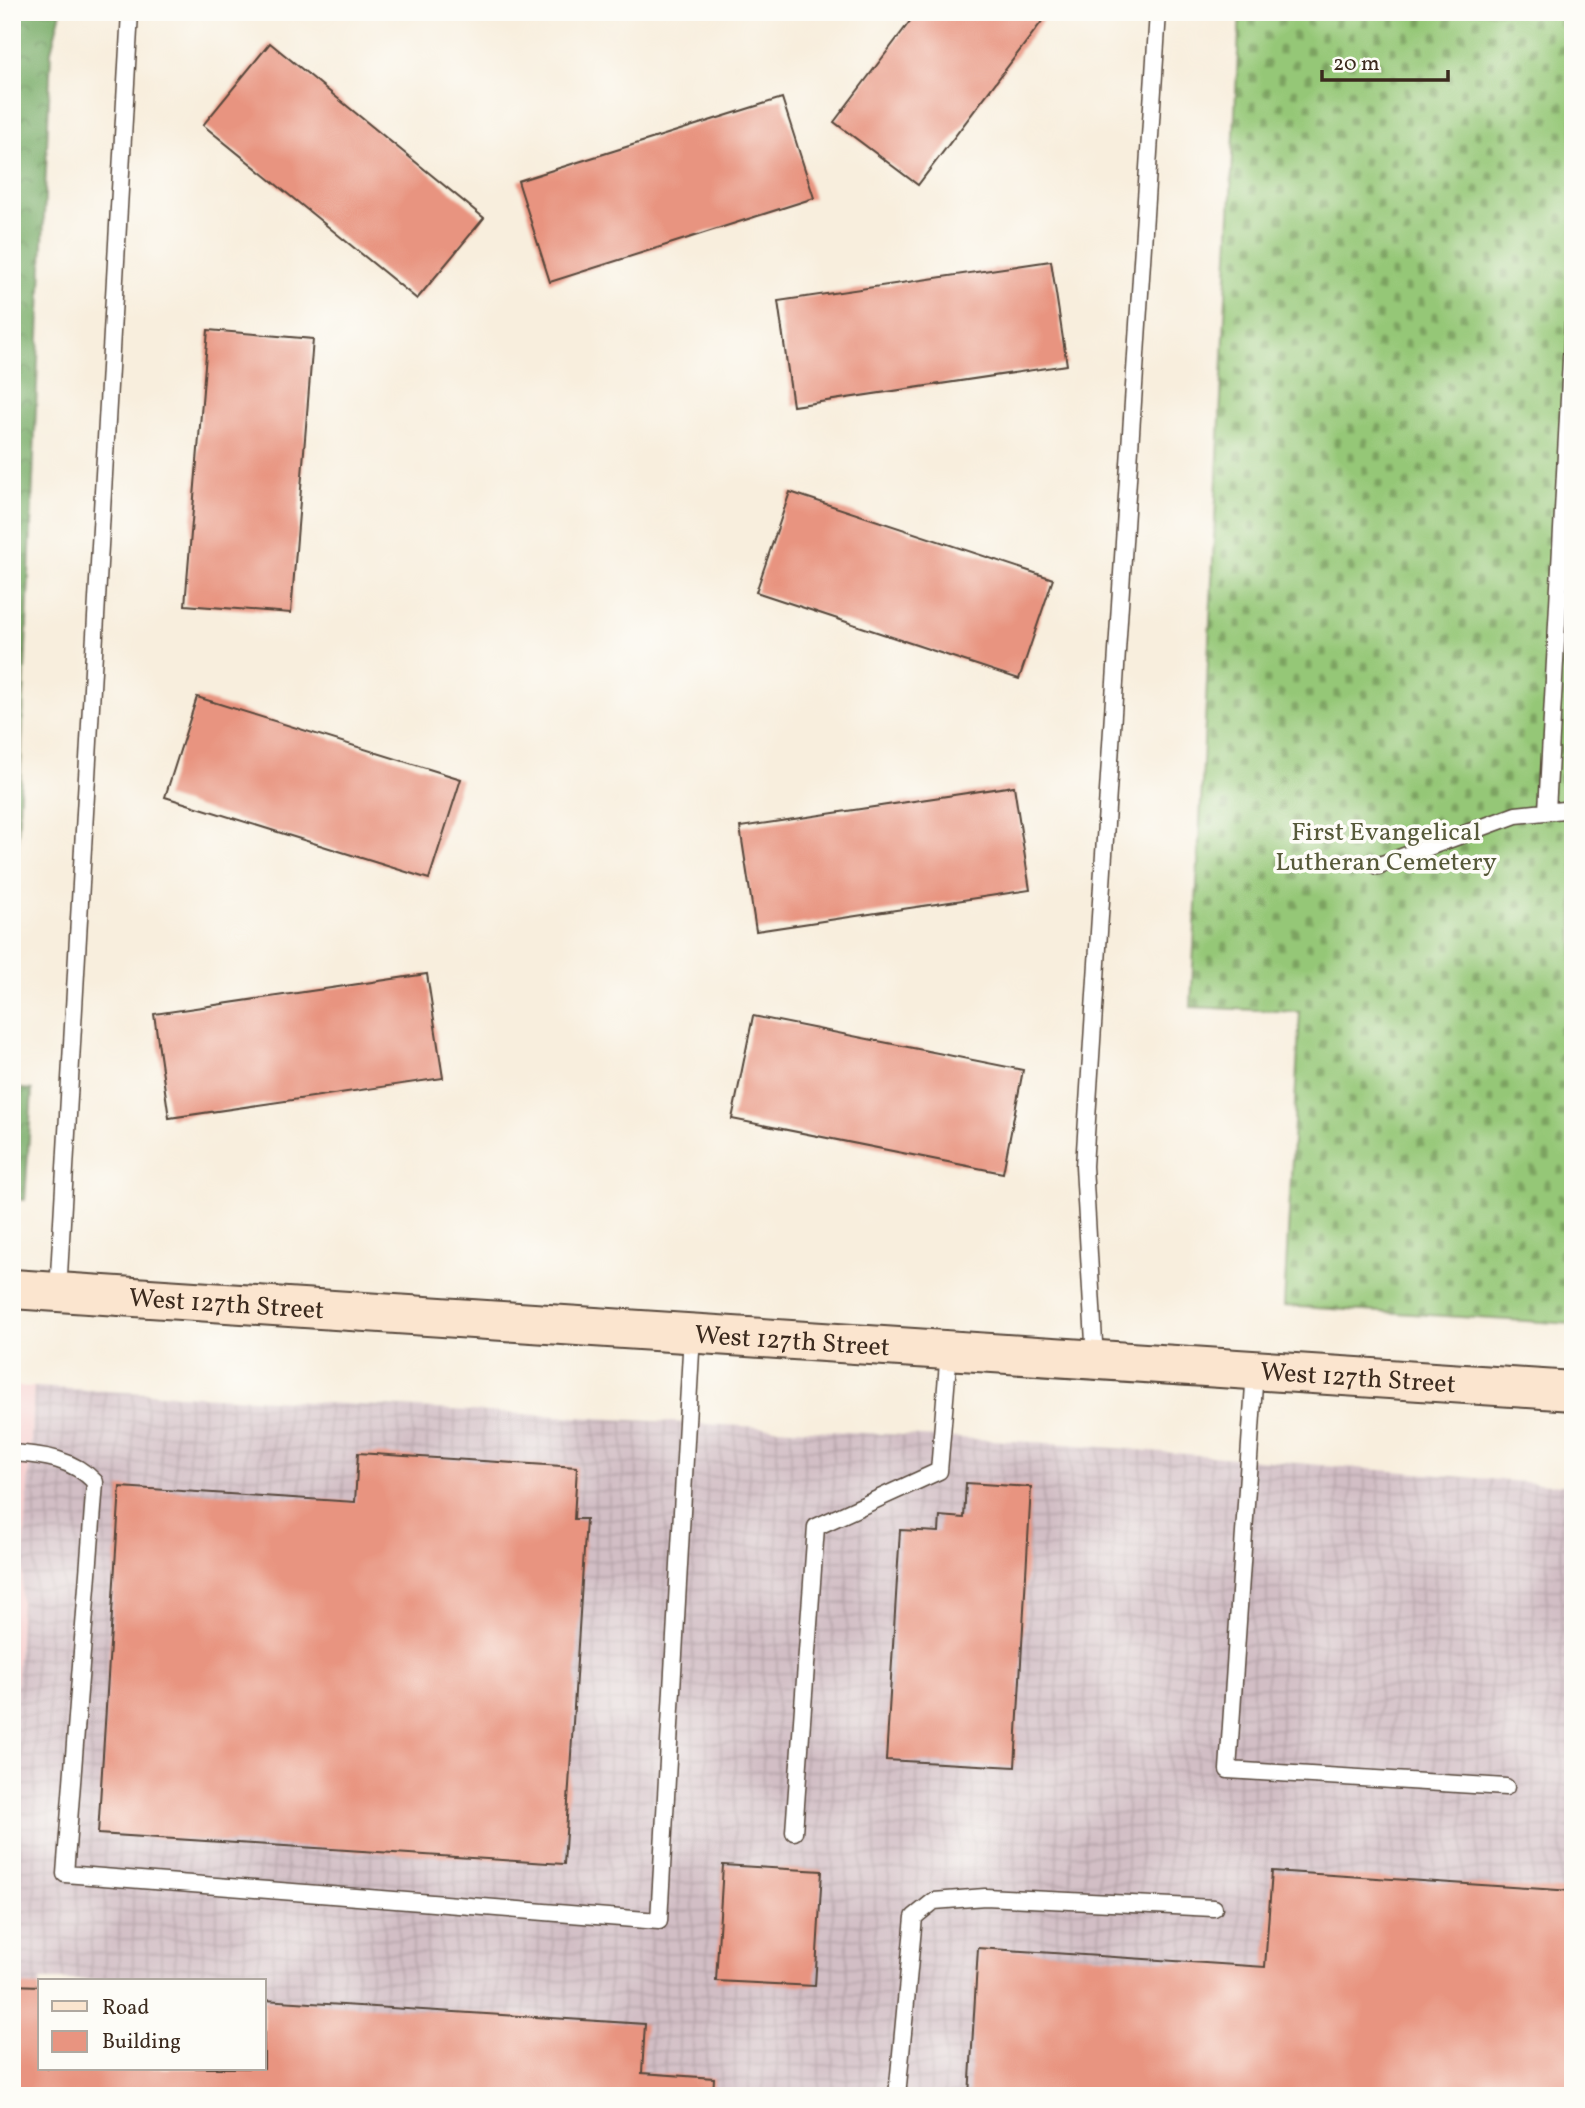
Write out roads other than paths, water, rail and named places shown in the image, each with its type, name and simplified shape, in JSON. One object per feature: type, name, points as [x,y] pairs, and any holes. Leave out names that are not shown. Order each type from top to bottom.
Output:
[{"type":"main road","name":"West 127th Street","points":[[12,1289],[1573,1391]]},
{"type":"lane","points":[[58,1293],[130,12]]},
{"type":"lane","points":[[1095,1360],[1084,1166],[1158,12]]},
{"type":"lane","points":[[1547,811],[1573,323]]},
{"type":"lane","points":[[1377,866],[1465,831],[1516,815],[1573,810]]},
{"type":"lane","points":[[12,1453],[44,1455],[57,1459],[82,1468],[95,1482],[65,1874],[659,1920],[692,1334]]},
{"type":"lane","points":[[794,1832],[816,1527],[939,1471],[949,1351]]},
{"type":"lane","points":[[1255,1370],[1228,1770],[1506,1787]]},
{"type":"lane","points":[[897,2096],[914,1917],[934,1901],[985,1897],[1214,1908]]},
{"type":"park label","name":"First Evangelical Lutheran Cemetery","points":[[1386,846]]}]
